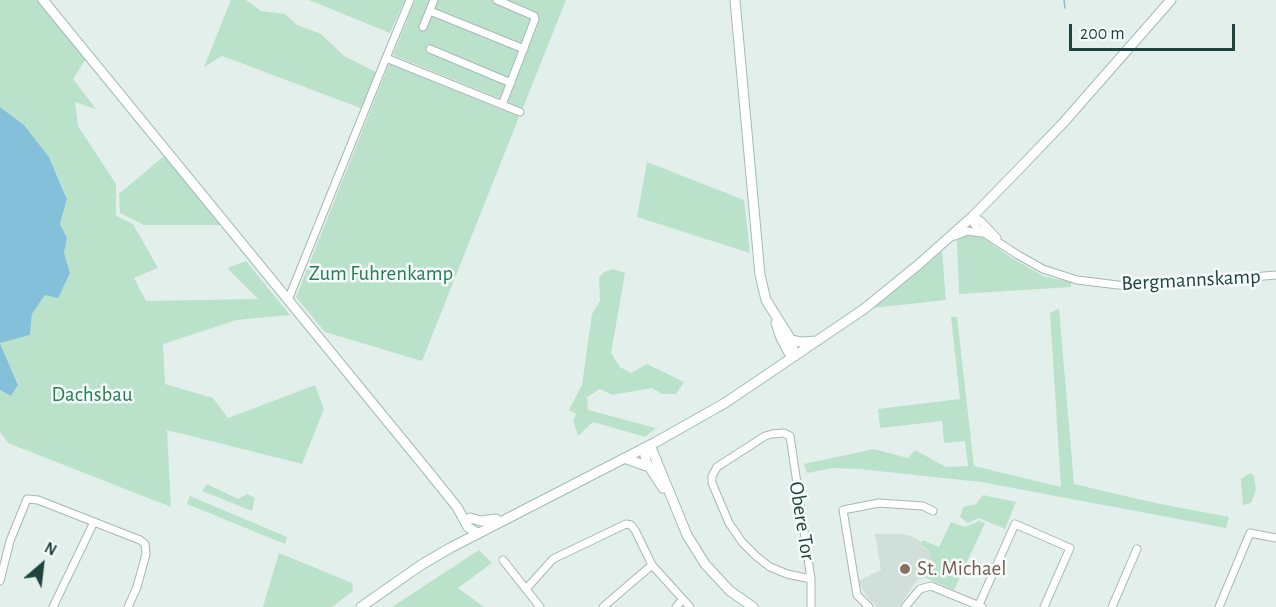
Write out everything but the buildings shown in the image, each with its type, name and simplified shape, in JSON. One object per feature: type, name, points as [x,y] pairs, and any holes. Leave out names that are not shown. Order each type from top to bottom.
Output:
[{"type":"main road","points":[[43,0],[457,507],[468,527],[477,533]]},
{"type":"main road","points":[[735,0],[757,250],[766,300],[786,339],[789,353],[795,356]]},
{"type":"main road","points":[[361,607],[421,565],[477,533],[647,446],[725,403],[864,309],[918,265],[972,216],[1064,122],[1171,0]]},
{"type":"main road","points":[[786,339],[801,342],[817,341]]},
{"type":"main road","points":[[777,368],[786,339]]},
{"type":"main road","points":[[647,446],[644,457],[674,505]]},
{"type":"main road","points":[[647,446],[687,535],[705,564],[722,584],[753,607]]},
{"type":"main road","points":[[624,458],[649,467]]},
{"type":"main road","points":[[457,507],[470,518],[477,533]]},
{"type":"main road","points":[[470,518],[485,521],[508,517]]},
{"type":"street","points":[[288,300],[410,0]]},
{"type":"street","points":[[423,27],[434,0]]},
{"type":"street","points":[[496,0],[534,16],[535,21],[502,105]]},
{"type":"street","points":[[430,11],[524,49]]},
{"type":"street","points":[[430,49],[511,83]]},
{"type":"street","points":[[386,58],[520,112]]},
{"type":"street","name":"Bergmannskamp","points":[[972,216],[974,224],[984,234],[1026,261],[1060,275],[1092,282],[1150,286],[1275,275]]},
{"type":"street","name":"Bergmannskamp","points":[[972,216],[981,221],[1008,249]]},
{"type":"street","points":[[947,239],[967,231],[984,234]]},
{"type":"street","name":"Obere Tor","points":[[811,579],[787,574],[770,567],[742,542],[729,523],[712,479],[717,467],[765,436],[777,433],[790,436],[811,579],[812,607]]},
{"type":"street","points":[[0,581],[10,541],[27,499],[38,500],[140,540],[146,548],[137,587],[128,607]]},
{"type":"street","points":[[870,607],[857,595],[843,510],[879,503],[923,506],[933,511]]},
{"type":"street","points":[[53,607],[94,522]]},
{"type":"street","points":[[526,590],[553,559],[626,524],[635,530],[652,565],[690,607]]},
{"type":"street","points":[[905,607],[920,589],[931,586],[980,607],[1016,524],[1070,548],[1044,607]]},
{"type":"street","points":[[1219,607],[1250,533],[1276,538]]},
{"type":"street","points":[[1112,607],[1137,549]]},
{"type":"street","points":[[503,561],[540,607]]},
{"type":"street","points":[[603,607],[652,565]]},
{"type":"street","points":[[676,607],[682,600]]},
{"type":"shaded area","name":"St. Michael","points":[[875,534],[912,536],[922,542],[921,546],[929,550],[932,565],[926,578],[917,580],[899,607],[877,607],[867,597],[858,581],[881,570]]},
{"type":"green space","name":"Dachsbau","points":[[0,0],[41,0],[87,57],[73,79],[96,109],[75,102],[78,126],[116,184],[116,216],[133,224],[158,268],[134,278],[146,301],[258,299],[227,268],[246,261],[290,315],[237,320],[163,344],[165,384],[213,398],[228,418],[315,385],[324,409],[302,464],[167,430],[171,507],[8,443],[0,432],[0,390],[11,396],[18,385],[0,342],[30,335],[32,314],[45,295],[70,273],[64,253],[67,238],[60,224],[67,199],[63,188],[49,157],[24,125],[0,107]]},
{"type":"green space","points":[[231,0],[246,0],[261,11],[285,14],[297,25],[321,34],[344,56],[376,72],[363,109],[222,56],[204,67]]},
{"type":"green space","points":[[309,0],[405,0],[390,33]]},
{"type":"green space","points":[[415,0],[566,0],[523,108],[393,55]]},
{"type":"green space","name":"Zum Fuhrenkamp","points":[[389,64],[519,117],[422,361],[325,332],[296,297]]},
{"type":"green space","points":[[165,155],[221,225],[144,225],[120,213],[119,194]]},
{"type":"green space","points":[[647,162],[744,200],[750,253],[637,217]]},
{"type":"green space","points":[[969,235],[984,238],[1010,257],[1043,276],[1071,282],[1071,287],[959,294],[957,240]]},
{"type":"green space","points":[[942,251],[946,300],[873,308]]},
{"type":"green space","points":[[613,269],[625,273],[611,353],[620,367],[631,373],[647,364],[684,382],[676,394],[662,394],[652,388],[612,395],[600,389],[587,397],[588,410],[656,428],[645,437],[593,422],[578,436],[573,421],[576,414],[569,410],[582,385],[592,314],[600,301],[599,278],[604,272]]},
{"type":"green space","points":[[1059,309],[1074,484],[1229,517],[1226,528],[981,482],[859,469],[833,468],[807,473],[804,464],[874,449],[908,458],[915,450],[946,467],[968,466],[965,441],[944,443],[942,421],[880,428],[878,409],[960,399],[951,317],[957,317],[974,466],[1061,487],[1050,313]]},
{"type":"green space","points":[[1250,473],[1254,476],[1256,490],[1251,503],[1243,505],[1241,479]]},
{"type":"green space","points":[[207,484],[238,499],[247,494],[255,498],[252,511],[202,491]]},
{"type":"green space","points":[[983,495],[1016,502],[1005,529],[979,518],[968,523],[960,517],[963,507],[976,504]]},
{"type":"green space","points":[[190,496],[287,537],[285,544],[187,504]]},
{"type":"green space","points":[[979,521],[985,523],[954,590],[926,578],[932,565],[929,550],[921,545],[923,540],[939,547],[951,522],[965,527]]},
{"type":"green space","points":[[479,550],[492,563],[458,588],[484,607],[392,607]]},
{"type":"green space","points":[[279,553],[352,583],[353,591],[332,607],[263,607]]},
{"type":"water","points":[[0,107],[24,125],[49,157],[67,199],[60,224],[67,238],[64,253],[70,273],[58,298],[45,295],[32,314],[30,335],[0,343]]},
{"type":"water","points":[[0,343],[18,385],[11,396],[0,390]]},
{"type":"waterway","points":[[1064,0],[1065,8]]},
{"type":"place","name":"St. Michael","points":[[905,569]]}]
